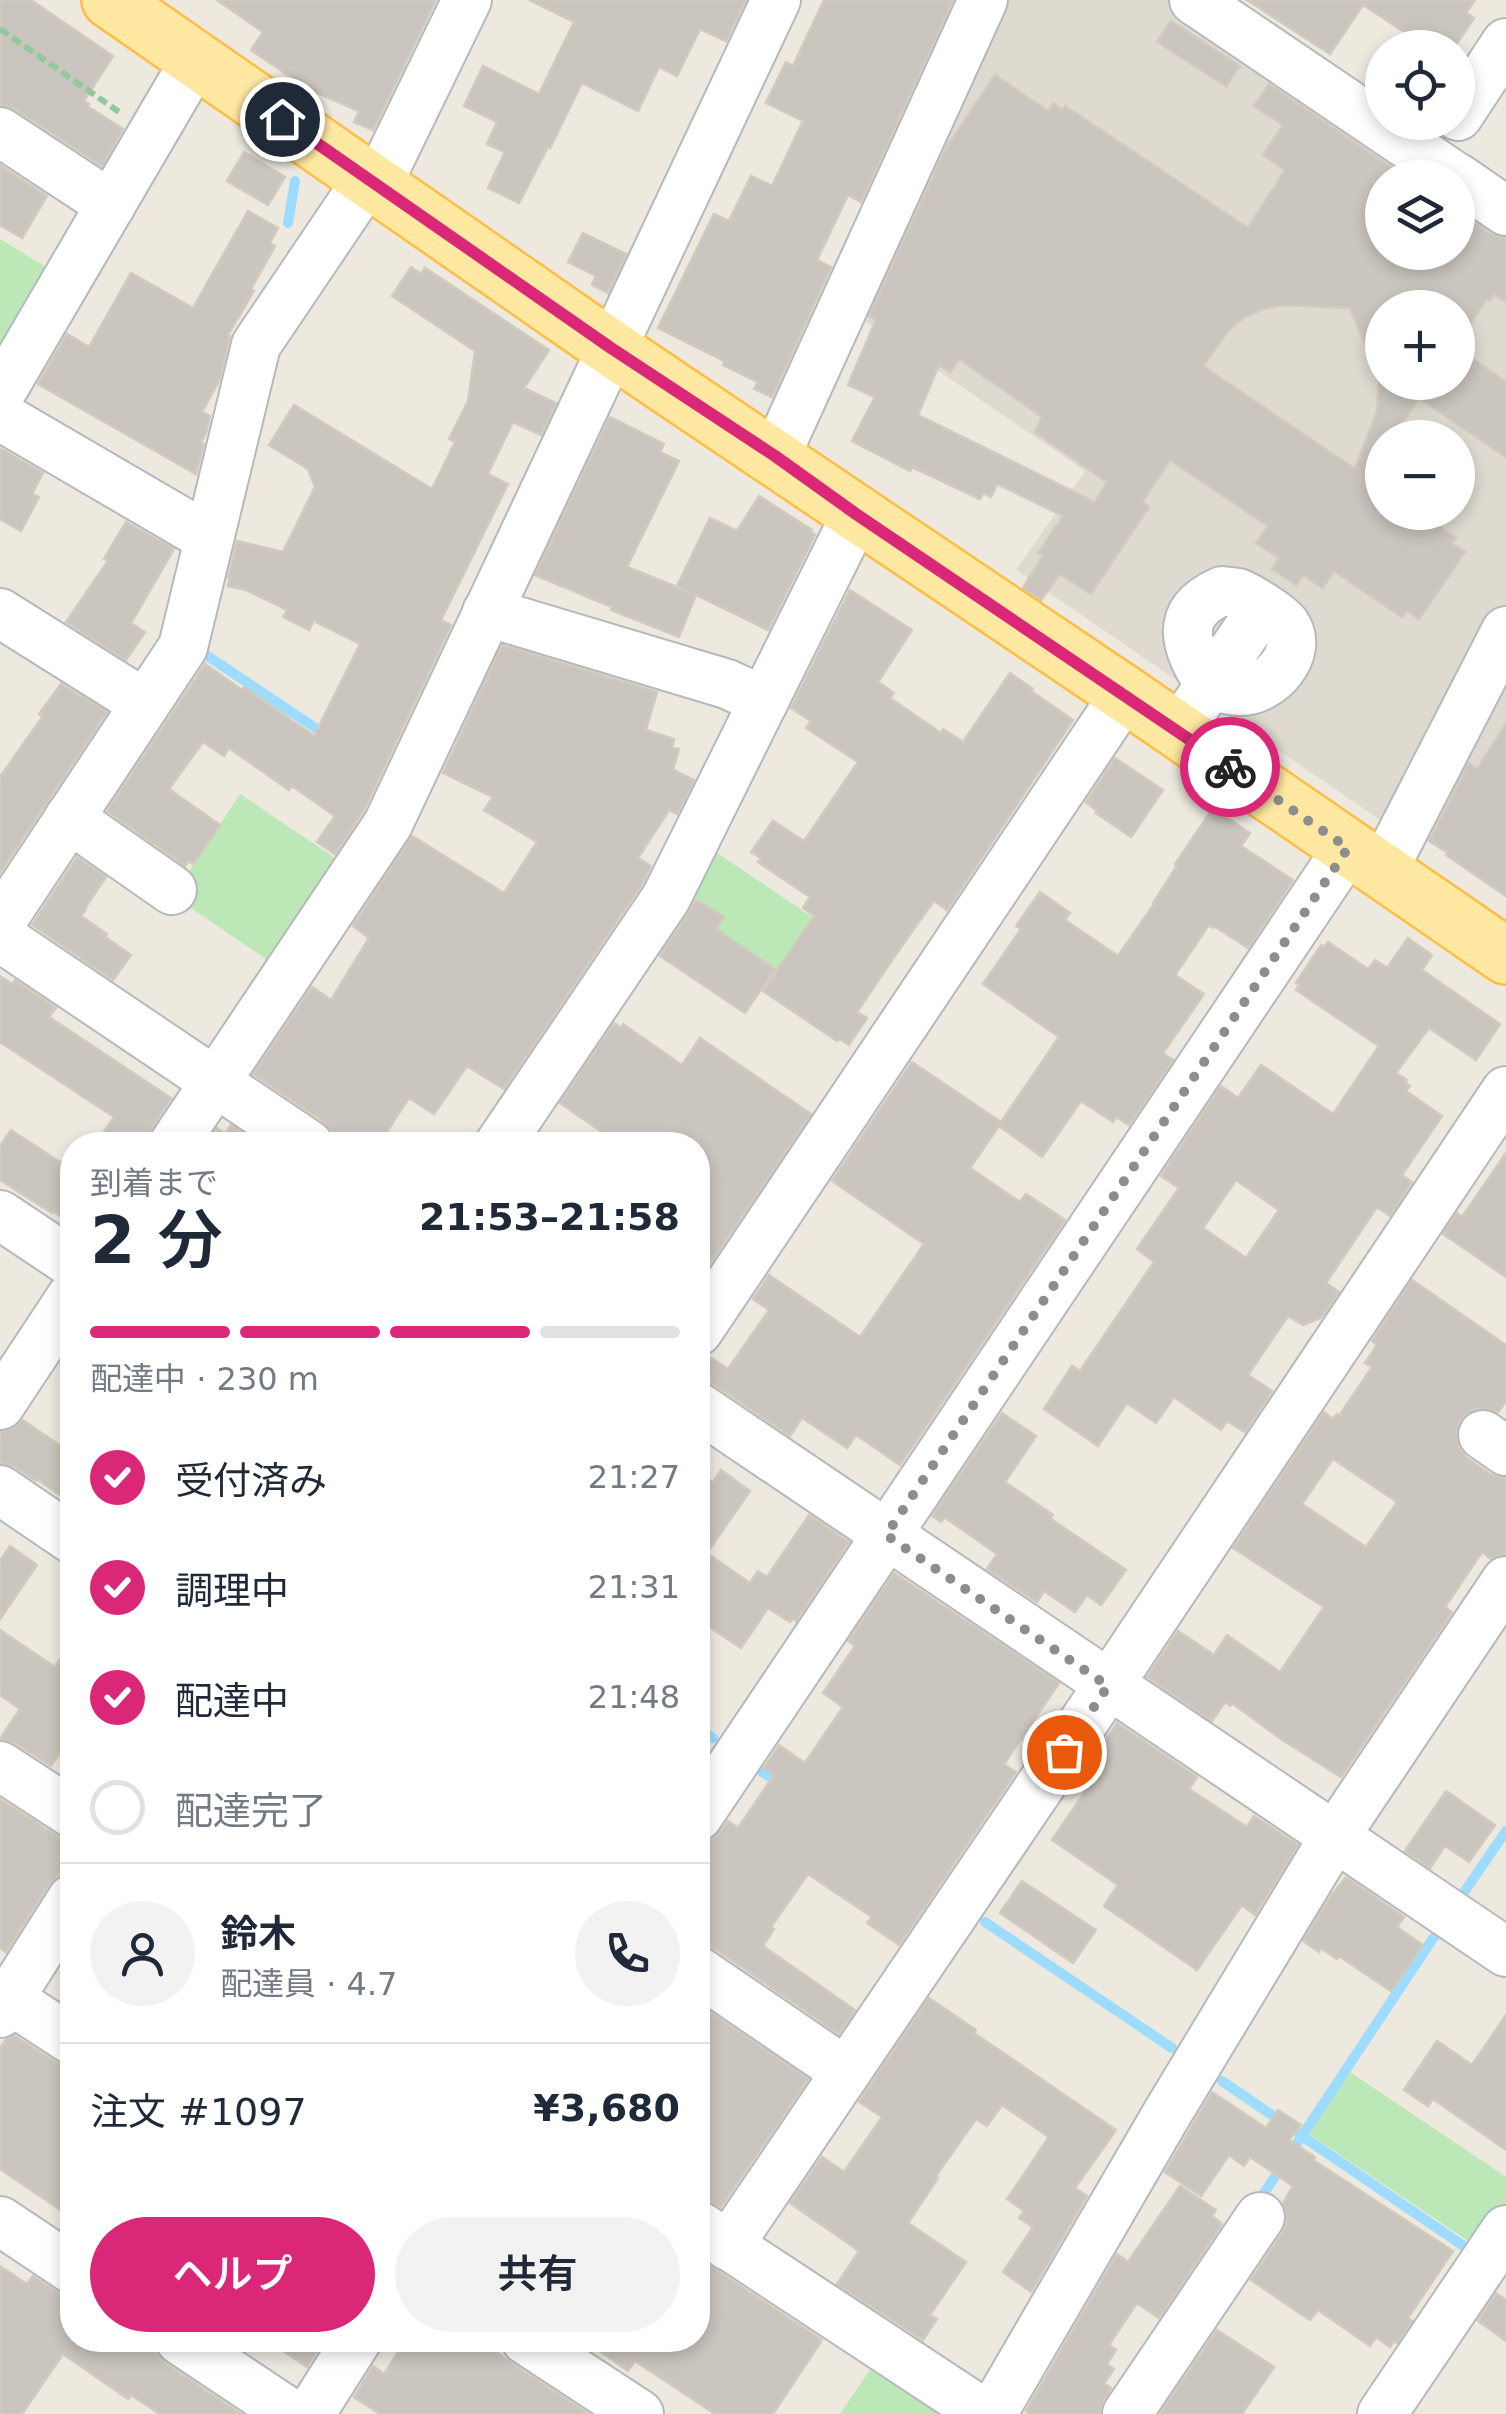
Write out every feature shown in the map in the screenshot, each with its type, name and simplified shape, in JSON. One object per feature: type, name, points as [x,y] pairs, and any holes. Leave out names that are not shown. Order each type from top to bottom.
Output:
[{"type":"main road","points":[[110,0],[611,348],[1506,956]]},
{"type":"street","points":[[0,923],[182,647],[256,345],[372,182],[467,0]]},
{"type":"street","points":[[182,1132],[388,824],[776,0]]},
{"type":"street","points":[[775,456],[983,0]]},
{"type":"street","points":[[1214,6],[1449,159],[1506,211]]},
{"type":"street","points":[[1475,90],[1506,44]]},
{"type":"street","points":[[0,394],[196,59]]},
{"type":"street","points":[[0,132],[111,205]]},
{"type":"street","points":[[0,416],[209,538]]},
{"type":"street","points":[[508,1132],[666,898],[856,514]]},
{"type":"street","points":[[1222,591],[1238,594],[1285,624],[1290,639],[1288,657],[1264,686],[1240,692],[1210,685],[1194,660],[1187,634],[1192,612],[1204,599],[1222,591]]},
{"type":"street","points":[[487,612],[727,684],[764,701]]},
{"type":"street","points":[[0,613],[145,704]]},
{"type":"street","points":[[710,1798],[886,1535],[1365,860],[1506,631]]},
{"type":"street","points":[[1178,731],[1210,685]]},
{"type":"street","points":[[710,1312],[1125,694]]},
{"type":"street","points":[[69,818],[172,890]]},
{"type":"street","points":[[0,937],[289,1132]]},
{"type":"street","points":[[1506,1092],[846,2072],[713,2236],[988,2414],[1335,1836],[1506,1580]]},
{"type":"street","points":[[0,1215],[60,1255]]},
{"type":"street","points":[[0,1404],[60,1314]]},
{"type":"street","points":[[710,1416],[1506,1952]]},
{"type":"street","points":[[0,1490],[60,1531]]},
{"type":"street","points":[[0,1766],[60,1796]]},
{"type":"street","points":[[60,1917],[3,2001],[60,2033]]},
{"type":"street","points":[[710,1979],[846,2072]]},
{"type":"street","points":[[1127,2414],[1260,2217]]},
{"type":"street","points":[[0,2221],[60,2261]]},
{"type":"street","points":[[1382,2414],[1506,2230]]},
{"type":"street","points":[[198,2352],[291,2414]]},
{"type":"street","points":[[310,2414],[349,2352]]},
{"type":"street","points":[[544,2352],[639,2414]]},
{"type":"path","points":[[0,29],[152,134]]},
{"type":"shaded area","points":[[991,0],[1173,0],[1365,129],[1365,140],[1381,140],[1411,160],[1365,160],[1365,270],[1475,270],[1475,204],[1506,225],[1506,838],[1411,773],[1386,824],[1016,570],[1085,471],[852,312]]},
{"type":"green space","points":[[0,239],[51,270],[0,356]]},
{"type":"green space","points":[[240,794],[335,858],[266,959],[173,896]]},
{"type":"green space","points":[[704,844],[812,917],[777,970],[676,901]]},
{"type":"green space","points":[[1350,2072],[1506,2177],[1506,2211],[1480,2249],[1309,2134]]},
{"type":"green space","points":[[876,2361],[957,2414],[840,2414]]},
{"type":"building","points":[[0,0],[31,0],[113,56],[84,101],[123,129],[102,166],[15,109],[0,105]]},
{"type":"building","points":[[217,0],[436,0],[373,130],[354,122],[359,111],[308,89],[251,50],[263,32]]},
{"type":"building","points":[[529,0],[746,0],[726,41],[700,29],[677,76],[659,67],[638,111],[582,83],[519,203],[488,188],[505,152],[487,144],[497,122],[464,106],[483,66],[539,94],[574,22]]},
{"type":"building","points":[[824,0],[953,0],[861,202],[848,195],[817,260],[831,267],[772,397],[754,389],[758,382],[723,365],[724,361],[658,328],[714,214],[729,221],[751,176],[772,186],[803,121],[766,103],[786,62],[793,66]]},
{"type":"building","points":[[1247,0],[1475,0],[1466,13],[1474,18],[1466,30],[1401,30],[1363,5],[1330,54]]},
{"type":"building","points":[[1171,21],[1240,66],[1226,86],[1157,42]]},
{"type":"building","points":[[995,75],[1048,111],[1053,103],[1062,110],[1065,106],[1248,228],[1285,170],[1263,155],[1283,125],[1254,106],[1269,84],[1381,160],[1365,160],[1365,270],[1475,270],[1475,223],[1490,234],[1506,238],[1506,302],[1494,294],[1475,317],[1475,290],[1365,290],[1365,344],[1350,308],[1283,305],[1243,318],[1227,332],[1203,366],[1355,469],[1365,443],[1365,530],[1445,530],[1456,538],[1452,544],[1465,552],[1419,619],[1407,611],[1402,617],[1334,571],[1323,588],[1303,575],[1296,585],[1272,569],[1279,558],[1256,543],[1268,526],[1170,460],[1142,502],[1149,507],[1091,594],[1060,574],[1041,600],[1023,588],[1043,556],[1038,553],[1063,516],[997,484],[991,497],[983,493],[980,499],[912,467],[910,471],[852,441],[875,397],[848,385],[876,320],[869,316],[946,148]],"holes":[[[959,359],[1042,417],[1035,432],[1107,482],[1095,502],[918,415],[939,365],[950,372]]]},
{"type":"building","points":[[244,152],[285,177],[268,205],[227,181]]},
{"type":"building","points":[[0,165],[47,196],[22,238],[0,225]]},
{"type":"building","points":[[248,211],[278,228],[270,243],[275,246],[228,335],[219,381],[202,412],[210,416],[196,474],[38,384],[67,334],[89,347],[131,273],[193,308]]},
{"type":"building","points":[[583,233],[626,254],[608,293],[592,285],[596,276],[568,262]]},
{"type":"building","points":[[411,267],[421,274],[425,268],[549,350],[524,388],[556,403],[541,435],[513,422],[488,474],[508,484],[441,620],[451,625],[364,810],[335,854],[317,842],[335,816],[229,748],[224,756],[203,742],[169,789],[220,825],[193,864],[188,861],[185,866],[107,811],[205,664],[314,736],[360,644],[314,621],[309,630],[283,617],[287,610],[246,590],[228,586],[237,541],[283,552],[315,487],[308,469],[269,445],[294,405],[432,489],[455,442],[449,439],[468,401],[475,351],[392,296]]},
{"type":"building","points":[[1475,361],[1506,382],[1506,457],[1475,436],[1475,420],[1451,420],[1422,400],[1475,400]]},
{"type":"building","points":[[1378,400],[1418,400],[1404,420],[1374,420]]},
{"type":"building","points":[[610,417],[664,444],[660,452],[679,461],[627,567],[692,593],[677,586],[710,518],[737,531],[759,496],[812,530],[815,535],[768,630],[696,595],[679,637],[535,575]]},
{"type":"building","points":[[0,448],[43,473],[32,494],[39,497],[21,531],[0,519]]},
{"type":"building","points":[[126,522],[174,549],[131,623],[145,632],[126,660],[66,622],[108,561],[104,559]]},
{"type":"building","points":[[850,590],[912,630],[878,682],[894,693],[890,698],[941,733],[943,729],[963,742],[1010,673],[1073,720],[947,910],[934,901],[901,947],[857,1012],[867,1018],[849,1045],[763,991],[814,916],[803,908],[810,897],[758,862],[761,858],[751,852],[773,821],[804,841],[858,762],[806,728],[811,721],[791,708]]},
{"type":"building","points":[[502,645],[657,692],[646,730],[674,739],[672,748],[679,749],[673,770],[694,780],[677,814],[669,810],[638,858],[651,866],[642,884],[504,1089],[467,1066],[434,1114],[409,1098],[387,1132],[333,1132],[253,1074],[312,987],[331,1000],[369,938],[353,926],[412,836],[504,893],[537,842],[484,810],[493,797],[443,773]]},
{"type":"building","points":[[61,684],[107,712],[0,873],[0,777]]},
{"type":"building","points":[[1506,724],[1506,896],[1429,841],[1469,763],[1477,769]]},
{"type":"building","points":[[1115,758],[1163,790],[1131,837],[1086,802]]},
{"type":"building","points":[[1213,808],[1250,833],[1241,846],[1293,880],[1248,948],[1209,925],[1175,975],[1204,994],[1163,1053],[1173,1060],[1129,1125],[1116,1117],[1113,1122],[1081,1101],[1042,1157],[999,1126],[1001,1123],[970,1168],[1020,1202],[1026,1194],[1065,1220],[900,1465],[856,1435],[847,1448],[802,1418],[790,1436],[710,1383],[710,1357],[728,1369],[769,1310],[753,1299],[769,1275],[860,1337],[924,1244],[832,1181],[912,1062],[1001,1122],[1059,1037],[983,984],[1021,929],[1016,926],[1040,892],[1070,913],[1065,920],[1118,956],[1154,904],[1175,864]]},
{"type":"building","points":[[77,857],[106,877],[81,916],[131,955],[113,980],[32,925]]},
{"type":"building","points":[[696,900],[724,917],[716,929],[775,969],[745,1013],[660,956]]},
{"type":"building","points":[[1408,938],[1432,955],[1422,970],[1500,1024],[1476,1060],[1429,1028],[1396,1073],[1407,1080],[1405,1083],[1410,1086],[1406,1091],[1442,1116],[1402,1175],[1412,1182],[1390,1216],[1377,1207],[1326,1283],[1339,1292],[1321,1318],[1303,1325],[1288,1316],[1248,1375],[1272,1391],[1245,1432],[1227,1421],[1221,1430],[1174,1397],[1156,1423],[1127,1403],[1098,1446],[1044,1409],[1072,1366],[1080,1371],[1154,1262],[1137,1249],[1179,1188],[1161,1176],[1221,1086],[1238,1098],[1261,1065],[1333,1114],[1379,1046],[1296,990],[1296,983],[1321,945],[1324,947],[1328,942],[1368,969],[1375,960],[1387,968]],"holes":[[[1236,1180],[1279,1210],[1246,1258],[1203,1228]]]},
{"type":"building","points":[[0,976],[12,984],[15,980],[56,1008],[49,1017],[171,1098],[149,1132],[104,1132],[114,1117],[0,1042]]},
{"type":"building","points":[[614,1023],[621,1028],[623,1024],[682,1065],[700,1038],[811,1114],[710,1264],[710,1132],[602,1132],[560,1103]]},
{"type":"building","points":[[11,1130],[60,1162],[60,1216],[0,1180],[0,1146]]},
{"type":"building","points":[[1506,1153],[1506,1277],[1443,1234],[1457,1213],[1462,1217]]},
{"type":"building","points":[[1412,1280],[1506,1345],[1506,1401],[1498,1412],[1484,1408],[1470,1411],[1460,1420],[1456,1434],[1459,1448],[1467,1458],[1490,1474],[1506,1478],[1506,1554],[1491,1559],[1482,1552],[1445,1607],[1452,1612],[1341,1777],[1232,1703],[1230,1706],[1225,1702],[1212,1721],[1147,1677],[1178,1631],[1214,1655],[1227,1635],[1280,1672],[1324,1607],[1233,1548],[1324,1412],[1333,1419],[1339,1416],[1372,1367],[1365,1363],[1377,1345],[1372,1341]],"holes":[[[1333,1459],[1397,1502],[1366,1547],[1302,1504]]]},
{"type":"building","points":[[1002,1413],[1036,1436],[1005,1482],[1126,1570],[1101,1605],[1087,1595],[1075,1612],[1044,1591],[1037,1602],[987,1569],[997,1554],[944,1517],[941,1522],[932,1516]]},
{"type":"building","points":[[23,1420],[60,1446],[60,1495],[15,1467],[0,1463],[0,1432],[13,1429]]},
{"type":"building","points":[[721,1470],[750,1491],[710,1549],[710,1480],[713,1482]]},
{"type":"building","points":[[809,1515],[849,1542],[796,1621],[793,1618],[790,1622],[768,1608],[741,1648],[710,1627],[710,1555],[750,1583],[758,1571],[767,1577]]},
{"type":"building","points":[[10,1546],[37,1565],[0,1619],[0,1561]]},
{"type":"building","points":[[894,1573],[1059,1683],[1004,1764],[1016,1772],[899,1945],[867,1923],[872,1917],[808,1874],[771,1927],[774,1929],[763,1946],[855,2010],[839,2034],[710,1947],[710,1840],[728,1821],[738,1828],[774,1775],[764,1768],[779,1745],[805,1763],[843,1707],[823,1693],[855,1646],[848,1641]]},
{"type":"building","points":[[0,1630],[55,1667],[60,1659],[60,1753],[51,1766],[15,1743],[0,1739],[20,1709],[0,1695]]},
{"type":"building","points":[[1117,1723],[1197,1777],[1189,1789],[1247,1827],[1254,1816],[1298,1845],[1255,1915],[1242,1905],[1197,1970],[1104,1906],[1118,1885],[1052,1840],[1091,1783],[1083,1772]]},
{"type":"building","points":[[1446,1791],[1495,1825],[1469,1862],[1445,1846],[1430,1868],[1405,1851]]},
{"type":"building","points":[[0,1799],[60,1837],[60,1875],[49,1884],[6,1952],[0,1948]]},
{"type":"building","points":[[1346,1877],[1404,1917],[1397,1927],[1423,1945],[1391,1991],[1339,1956],[1337,1959],[1321,1948],[1319,1952],[1303,1941]]},
{"type":"building","points":[[1022,1881],[1096,1930],[1073,1963],[1000,1913]]},
{"type":"building","points":[[929,1998],[1116,2130],[1075,2188],[1087,2196],[1031,2292],[1003,2272],[1033,2227],[1019,2218],[1024,2211],[1007,2199],[1049,2137],[1002,2105],[987,2126],[976,2119],[908,2223],[966,2262],[930,2315],[937,2319],[923,2340],[837,2284],[859,2251],[790,2203],[822,2157],[844,2172],[882,2117],[859,2102]]},
{"type":"building","points":[[710,2012],[808,2079],[721,2207],[712,2202]]},
{"type":"building","points":[[1506,2015],[1506,2150],[1433,2099],[1428,2106],[1404,2090],[1437,2041],[1472,2065]]},
{"type":"building","points":[[15,2036],[60,2064],[60,2210],[0,2169],[0,2048],[6,2039]]},
{"type":"building","points":[[1212,2092],[1266,2128],[1278,2110],[1301,2125],[1289,2140],[1315,2157],[1313,2160],[1453,2251],[1408,2318],[1412,2321],[1397,2343],[1394,2341],[1390,2347],[1376,2337],[1370,2346],[1318,2310],[1310,2320],[1251,2280],[1283,2232],[1287,2218],[1283,2203],[1293,2186],[1250,2157],[1244,2166],[1229,2155],[1201,2196],[1165,2172]]},
{"type":"building","points":[[1180,2186],[1216,2210],[1212,2216],[1222,2224],[1159,2318],[1137,2303],[1109,2345],[1116,2350],[1107,2364],[1114,2369],[1104,2383],[1111,2388],[1100,2414],[1030,2414],[1026,2411],[1117,2254],[1128,2262]]},
{"type":"building","points":[[0,2266],[27,2284],[33,2276],[60,2293],[60,2352],[156,2352],[165,2363],[241,2414],[160,2414],[131,2395],[128,2399],[63,2354],[22,2414],[0,2414]]},
{"type":"building","points":[[710,2266],[822,2340],[773,2414],[715,2414],[635,2361],[628,2371],[601,2352],[710,2352]]},
{"type":"building","points":[[1496,2293],[1506,2300],[1506,2341],[1478,2321]]},
{"type":"building","points":[[1217,2330],[1274,2367],[1242,2414],[1160,2414]]},
{"type":"building","points":[[285,2352],[316,2352],[307,2367]]},
{"type":"building","points":[[398,2352],[497,2352],[589,2414],[380,2414],[354,2397],[373,2366],[384,2374]]},
{"type":"waterway","points":[[288,223],[295,181]]},
{"type":"waterway","points":[[200,651],[329,737]]},
{"type":"waterway","points":[[762,1772],[781,1784]]},
{"type":"waterway","points":[[1456,1904],[1506,1831]]},
{"type":"waterway","points":[[985,1922],[1172,2048]]},
{"type":"waterway","points":[[1258,2202],[1440,1928]]},
{"type":"waterway","points":[[1222,2081],[1285,2124]]},
{"type":"waterway","points":[[1299,2134],[1471,2251]]},
{"type":"way so far","points":[[1064,1752],[1108,1686],[886,1535],[1348,848],[1230,767]]},
{"type":"route","points":[[282,119],[611,348],[1230,767]]}]
